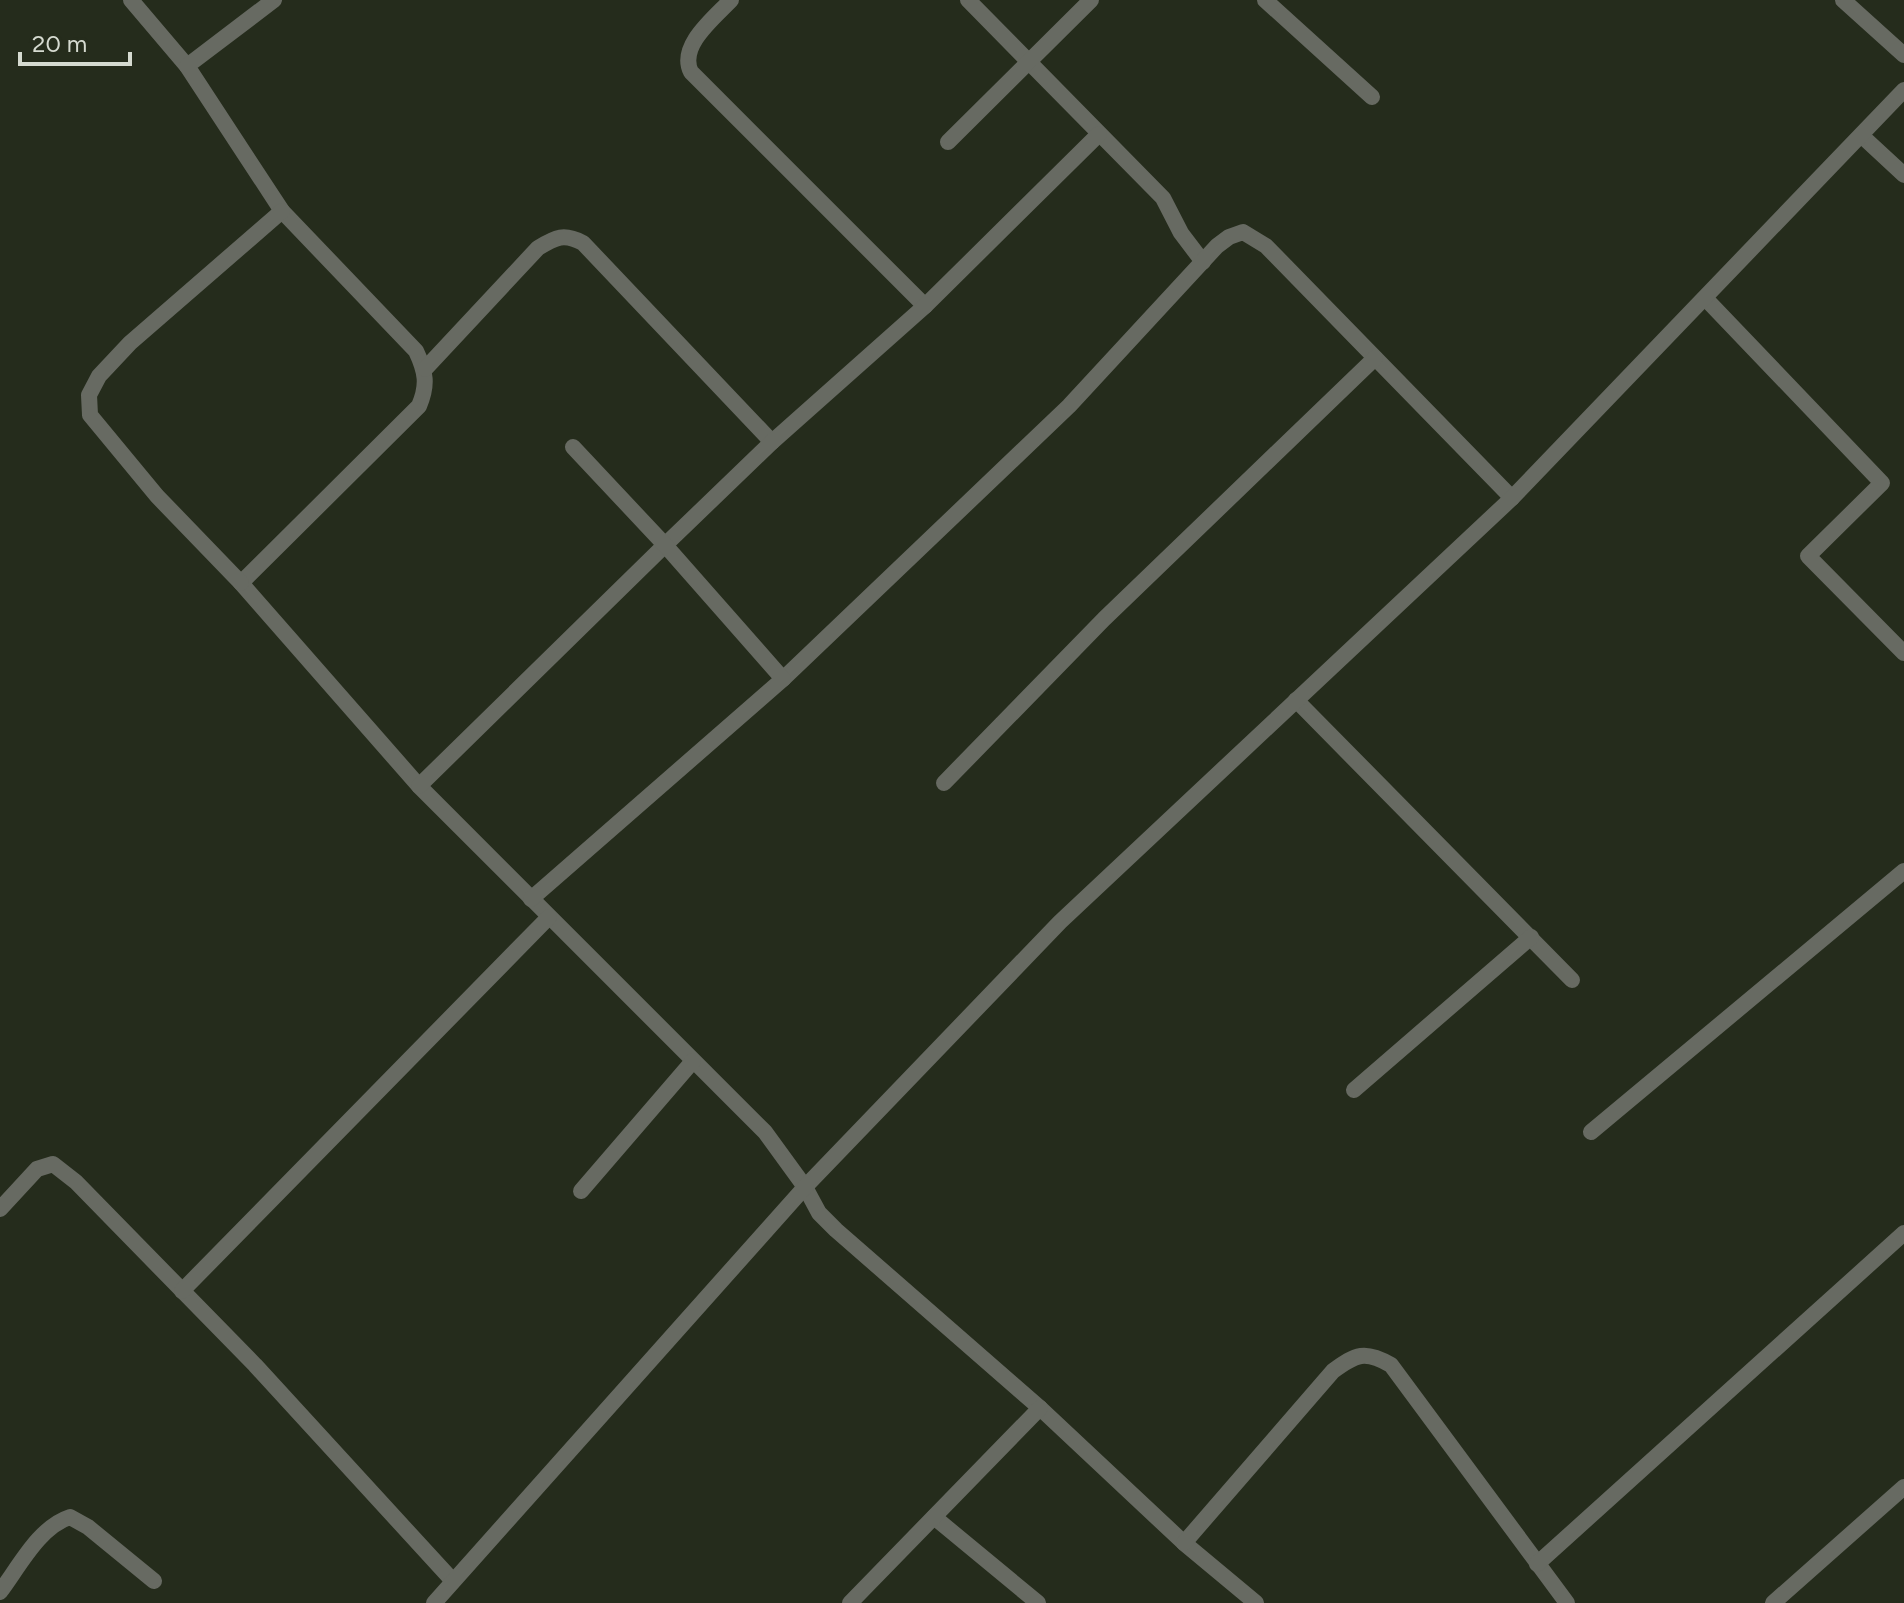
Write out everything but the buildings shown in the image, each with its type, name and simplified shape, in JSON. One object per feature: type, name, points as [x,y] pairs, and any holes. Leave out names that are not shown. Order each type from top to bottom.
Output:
[{"type":"street","points":[[131,0],[187,66],[282,211],[416,351],[425,369],[426,390],[419,406],[241,583]]},
{"type":"street","points":[[187,66],[274,0]]},
{"type":"street","points":[[731,0],[689,49],[686,62],[691,72],[925,306]]},
{"type":"street","points":[[968,0],[1163,198],[1186,240],[1203,262]]},
{"type":"street","points":[[948,142],[1091,0]]},
{"type":"street","points":[[1843,0],[1904,55]]},
{"type":"street","points":[[1269,1],[1372,97]]},
{"type":"street","points":[[434,1603],[805,1187],[1060,922],[1512,498],[1904,90]]},
{"type":"street","points":[[419,786],[772,442],[925,306],[1099,134]]},
{"type":"street","points":[[1862,136],[1904,175]]},
{"type":"street","points":[[282,211],[130,343],[99,376],[89,395],[90,415],[157,496],[241,583],[419,786],[765,1132],[805,1187],[819,1213],[1040,1408],[1184,1543],[1256,1603]]},
{"type":"street","points":[[531,899],[783,679],[1069,406],[1229,237],[1243,232],[1254,237],[1512,498]]},
{"type":"street","points":[[425,369],[538,248],[558,236],[569,236],[583,243],[772,442]]},
{"type":"street","points":[[1705,298],[1882,483],[1808,556],[1904,653]]},
{"type":"street","points":[[944,783],[1104,619],[1375,358]]},
{"type":"street","points":[[573,447],[665,545],[783,679]]},
{"type":"street","points":[[1296,700],[1572,980]]},
{"type":"street","points":[[1591,1132],[1904,871]]},
{"type":"street","points":[[182,1291],[549,917]]},
{"type":"street","points":[[1354,1090],[1531,937]]},
{"type":"street","points":[[581,1191],[693,1061]]},
{"type":"street","points":[[0,1209],[37,1169],[53,1164],[76,1182],[255,1365],[453,1581]]},
{"type":"street","points":[[1537,1564],[1904,1233]]},
{"type":"street","points":[[1184,1543],[1333,1371],[1352,1356],[1374,1355],[1391,1365],[1567,1603]]},
{"type":"street","points":[[850,1603],[1040,1408]]},
{"type":"street","points":[[1773,1603],[1904,1487]]},
{"type":"street","points":[[0,1592],[48,1529],[58,1520],[70,1517],[88,1527],[154,1581]]},
{"type":"street","points":[[934,1517],[1038,1603]]}]
